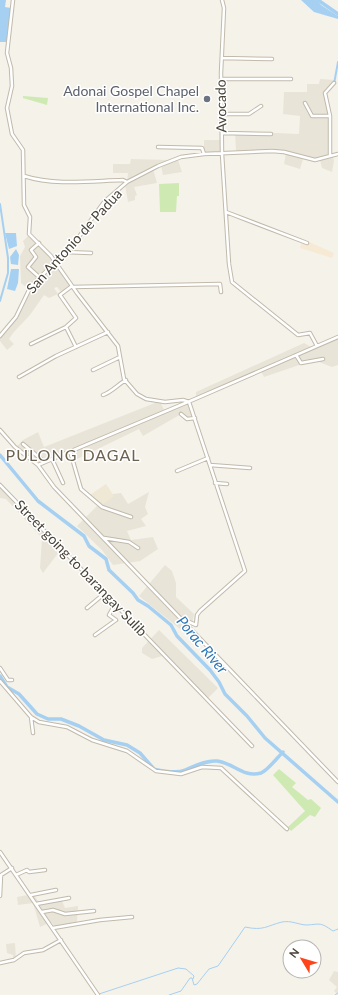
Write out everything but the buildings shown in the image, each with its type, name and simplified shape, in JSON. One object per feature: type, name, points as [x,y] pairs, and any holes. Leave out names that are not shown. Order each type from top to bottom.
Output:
[{"type":"street","points":[[13,0],[7,53],[12,68],[12,86],[7,108],[12,134],[22,150],[24,205],[30,217],[29,234],[55,261],[72,287],[118,346],[126,380],[137,394],[146,399],[168,402],[183,400],[189,402]]},
{"type":"street","name":"Avocado","points":[[222,0],[224,8],[221,79],[222,154],[229,264],[232,283],[298,335],[310,333],[317,346]]},
{"type":"street","points":[[222,58],[272,60]]},
{"type":"street","points":[[221,79],[291,79]]},
{"type":"street","points":[[330,156],[330,116],[325,93],[334,83]]},
{"type":"street","points":[[305,103],[312,116],[330,116]]},
{"type":"street","points":[[222,114],[249,114],[261,106]]},
{"type":"street","points":[[222,133],[271,134]]},
{"type":"street","points":[[158,147],[202,148],[204,154]]},
{"type":"street","name":"San Antonio de Padua","points":[[0,336],[16,317],[24,296],[39,277],[85,230],[104,202],[127,182],[181,157],[204,154],[284,152],[315,160],[338,154]]},
{"type":"street","points":[[24,176],[35,180],[87,182],[123,180],[127,182]]},
{"type":"street","points":[[226,212],[307,243]]},
{"type":"street","points":[[39,243],[31,250],[36,257],[28,267],[39,277]]},
{"type":"street","points":[[64,252],[91,252]]},
{"type":"street","points":[[31,344],[66,326],[76,318],[60,295],[72,287],[220,284],[221,292]]},
{"type":"street","points":[[66,326],[76,347]]},
{"type":"street","points":[[19,377],[33,368],[108,332]]},
{"type":"street","points":[[38,465],[189,402],[338,337]]},
{"type":"street","points":[[296,355],[301,363],[324,359]]},
{"type":"street","points":[[93,370],[120,357]]},
{"type":"street","points":[[104,395],[112,391],[116,385],[126,380]]},
{"type":"street","points":[[180,618],[196,625],[197,615],[200,611],[245,571],[189,402]]},
{"type":"street","points":[[181,414],[187,419],[195,418]]},
{"type":"street","points":[[0,430],[15,447],[38,465],[54,487],[338,782]]},
{"type":"street","points":[[23,444],[40,458],[43,463]]},
{"type":"street","points":[[70,452],[80,486],[84,492],[102,507],[131,518]]},
{"type":"street","points":[[177,471],[208,458]]},
{"type":"street","points":[[52,459],[62,483]]},
{"type":"street","points":[[210,465],[250,468]]},
{"type":"street","points":[[215,483],[227,484]]},
{"type":"street","name":"Street going to barangay Sulib","points":[[0,485],[162,652],[211,706],[252,746]]},
{"type":"street","points":[[104,538],[129,542],[138,548]]},
{"type":"street","points":[[87,608],[105,593]]},
{"type":"street","points":[[95,635],[116,620],[109,615],[115,604]]},
{"type":"street","points":[[0,668],[8,680],[12,680]]},
{"type":"street","points":[[0,681],[31,717],[45,724],[72,728],[92,740],[127,751],[156,771],[181,774],[202,767],[221,768],[287,829]]},
{"type":"street","points":[[31,717],[33,733]]},
{"type":"street","points":[[0,852],[62,940],[98,995]]},
{"type":"street","points":[[0,896],[1,875],[12,868]]},
{"type":"street","points":[[16,875],[27,870],[29,872],[45,870]]},
{"type":"street","points":[[30,896],[56,890]]},
{"type":"street","points":[[36,904],[69,898]]},
{"type":"street","points":[[42,912],[53,910],[65,914],[94,911]]},
{"type":"street","points":[[53,928],[91,921],[132,917]]},
{"type":"street","points":[[0,963],[14,960],[24,952],[43,950],[62,940]]},
{"type":"shaded area","points":[[320,79],[334,80],[325,90],[324,94],[330,116],[312,116],[306,103],[302,103],[312,117],[329,117],[330,155],[315,159],[284,151],[236,152],[235,131],[299,134],[300,116],[283,114],[284,92],[307,92],[307,84],[319,84]]},
{"type":"shaded area","points":[[204,140],[220,140],[221,153],[204,153]]},
{"type":"shaded area","points":[[286,153],[303,159],[300,169],[284,164]]},
{"type":"shaded area","points":[[333,157],[334,161],[332,172],[322,168],[320,160]]},
{"type":"shaded area","points":[[131,159],[169,160],[127,182],[128,173],[113,173],[113,164],[130,164]]},
{"type":"shaded area","points":[[178,160],[182,172],[163,175],[161,166]]},
{"type":"shaded area","points":[[153,169],[157,183],[134,187],[137,195],[135,196],[135,200],[128,202],[125,185]]},
{"type":"shaded area","points":[[28,236],[53,260],[28,289],[21,283],[20,256],[25,247],[23,241]]},
{"type":"shaded area","points":[[302,241],[307,241],[334,253],[332,258],[300,248]]},
{"type":"shaded area","points":[[55,263],[70,285],[61,292],[57,287],[54,288],[58,294],[49,298],[44,295],[30,315],[13,333],[9,339],[14,344],[7,350],[0,341],[0,338],[19,312],[32,286]]},
{"type":"shaded area","points":[[338,338],[338,365],[332,367],[314,360],[264,377],[261,371],[196,398],[196,392],[304,343],[311,347]]},
{"type":"shaded area","points":[[160,401],[164,410],[129,426],[187,401],[192,415],[186,418],[183,413],[143,436],[139,429],[73,461],[70,451],[124,427],[38,464],[17,446],[23,440],[38,432],[44,447]]},
{"type":"shaded area","points":[[106,484],[114,496],[102,505],[90,495]]},
{"type":"shaded area","points":[[0,485],[62,548],[43,573],[40,568],[42,538],[6,499],[0,498]]},
{"type":"shaded area","points":[[149,492],[145,507],[148,514],[141,519],[146,526],[127,531],[131,540],[153,537],[158,549],[140,561],[113,565],[102,550],[77,526],[97,506],[100,500],[107,495],[121,493],[128,504]]},
{"type":"shaded area","points":[[165,565],[172,571],[176,583],[176,597],[194,614],[190,637],[139,596]]},
{"type":"shaded area","points":[[159,630],[218,688],[206,700],[174,665],[162,656],[152,659],[142,653],[142,648]]},
{"type":"shaded area","points":[[33,894],[39,902],[61,898],[65,908],[78,906],[77,922],[56,928],[51,922],[40,927],[33,903],[18,905],[17,897]]},
{"type":"shaded area","points":[[15,943],[16,959],[13,959],[13,955],[7,953],[6,944]]},
{"type":"shaded area","points":[[334,971],[338,972],[338,995],[334,991],[337,987],[329,980]]},
{"type":"green space","points":[[23,96],[48,98],[47,105],[23,98]]},
{"type":"green space","points":[[179,183],[179,196],[177,196],[176,212],[160,212],[159,184]]},
{"type":"green space","points":[[279,769],[296,783],[292,787],[308,800],[311,799],[321,808],[315,817],[310,815],[291,831],[288,827],[305,811],[273,775]]},
{"type":"water","points":[[0,0],[6,0],[5,7],[11,8],[7,42],[0,42]]},
{"type":"water","points":[[301,0],[317,0],[321,5],[338,16],[338,19],[314,12]]},
{"type":"water","points":[[5,233],[16,233],[17,246],[9,249]]},
{"type":"water","points":[[16,249],[19,255],[18,265],[11,264],[10,257]]},
{"type":"water","points":[[11,269],[19,269],[18,283],[15,291],[7,289]]},
{"type":"waterway","points":[[318,0],[338,14]]},
{"type":"waterway","points":[[334,84],[338,62]]},
{"type":"waterway","points":[[0,204],[8,258],[8,273],[0,301]]},
{"type":"waterway","name":"Porac River","points":[[0,455],[38,501],[84,536],[89,546],[106,559],[109,570],[133,593],[138,600],[148,606],[171,625],[177,636],[210,670],[219,682],[225,694],[247,716],[265,738],[338,802]]},
{"type":"waterway","points":[[0,676],[7,687],[19,694],[37,714],[48,719],[61,719],[79,726],[104,740],[127,745],[140,753],[154,769],[178,772],[205,762],[217,761],[229,764],[249,774],[255,774],[266,770],[283,752]]},
{"type":"waterway","points":[[169,995],[181,991],[190,978],[192,978],[194,985],[197,984],[209,969],[218,966],[245,927],[265,928],[282,922],[292,922],[304,925],[320,924],[333,931],[338,929]]},
{"type":"waterway","points":[[96,995],[178,968],[186,969],[194,976],[193,979]]},
{"type":"place","name":"Adonai Gospel Chapel International Inc.","points":[[207,99]]},
{"type":"district","name":"PULONG DAGAL","points":[[73,455]]}]
